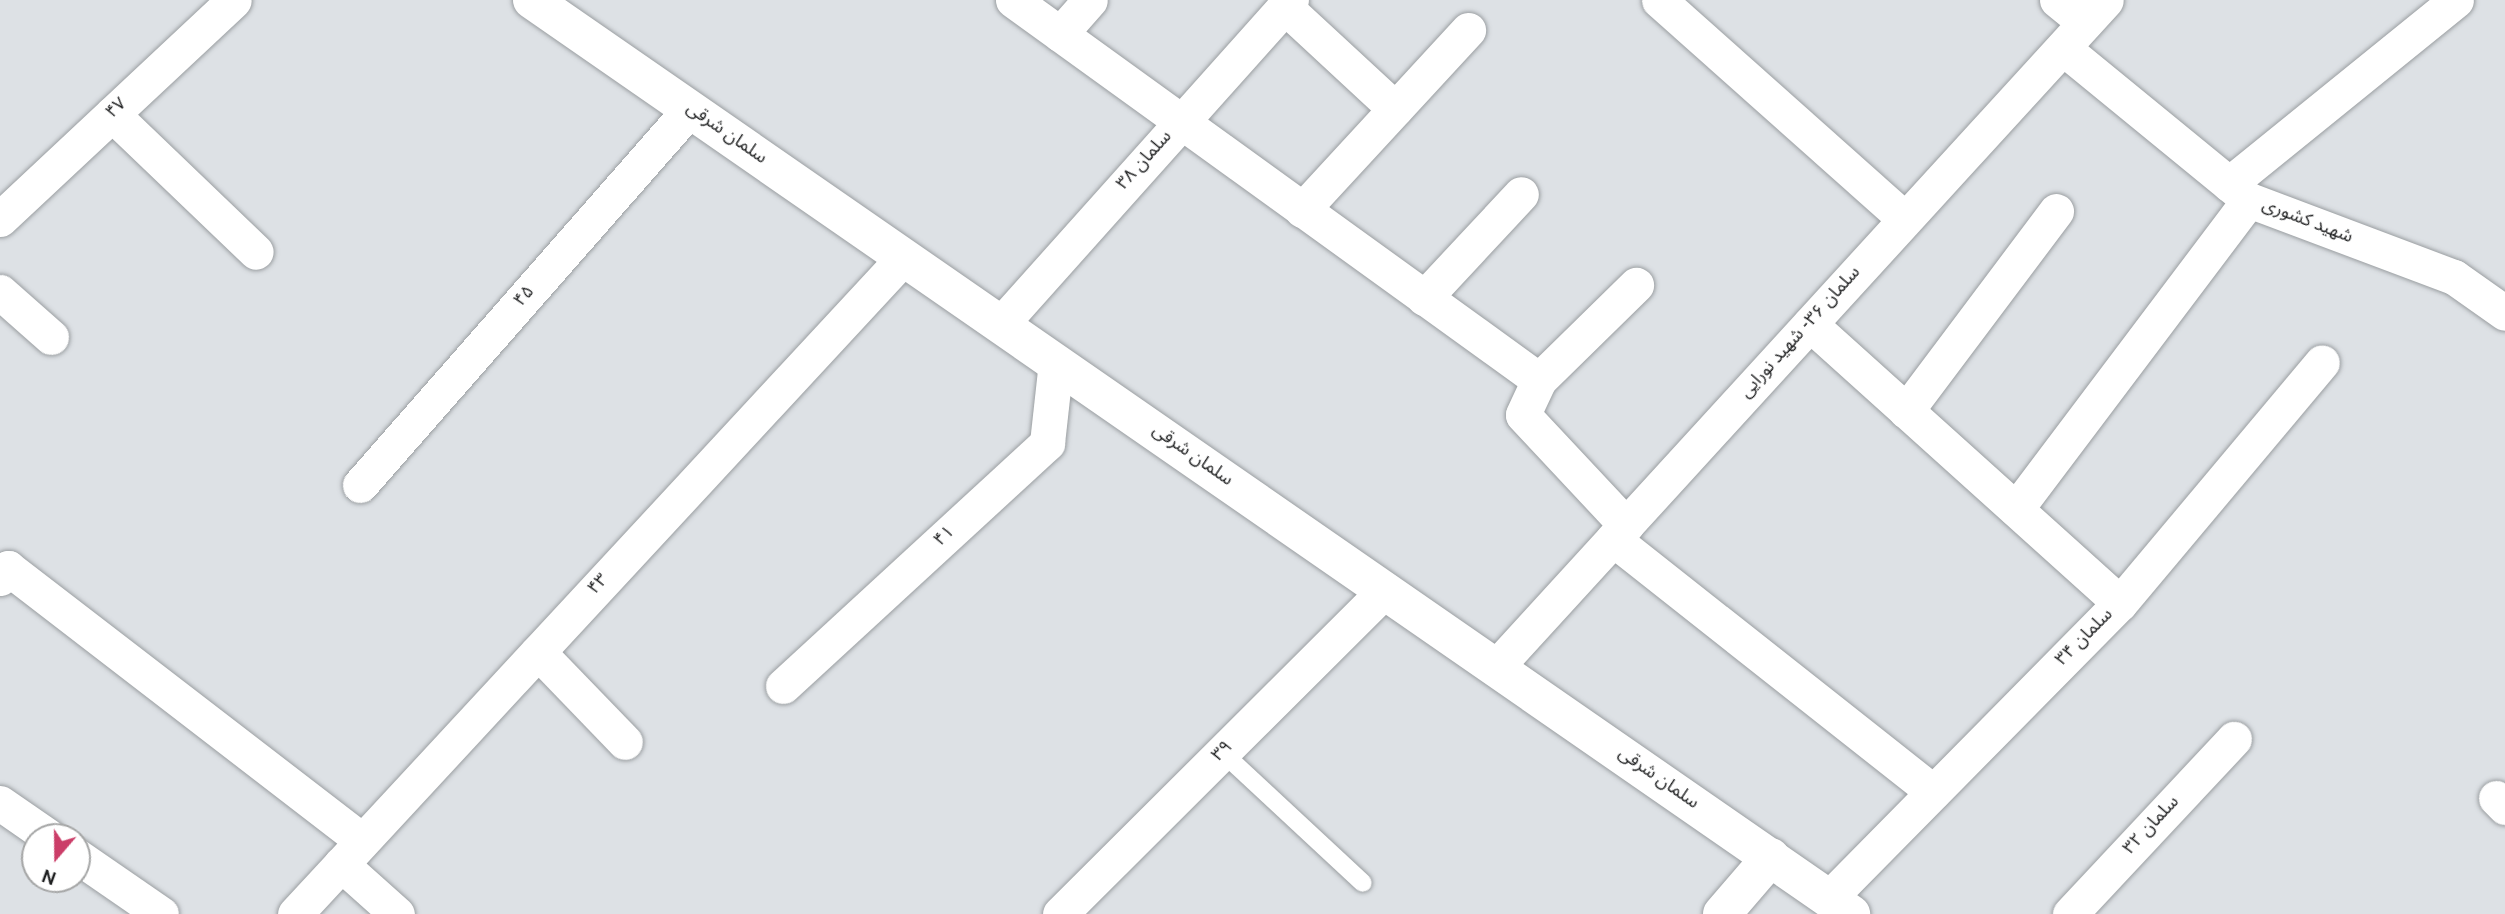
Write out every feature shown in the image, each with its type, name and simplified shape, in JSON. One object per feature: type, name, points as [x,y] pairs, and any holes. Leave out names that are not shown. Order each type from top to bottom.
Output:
[{"type":"main road","name":"سلمان شرقی","points":[[532,0],[1771,857],[1824,904]]},
{"type":"main road","points":[[1722,914],[1771,857]]},
{"type":"street","name":"۴۷","points":[[0,219],[234,0]]},
{"type":"street","points":[[1013,0],[1539,380]]},
{"type":"street","points":[[1060,34],[1090,0]]},
{"type":"street","points":[[1659,0],[1905,219]]},
{"type":"street","name":"شهید کشوری","points":[[2057,0],[2085,23],[2239,192],[2454,277],[2505,313]]},
{"type":"street","points":[[2016,509],[2239,192],[2456,0]]},
{"type":"street","points":[[1288,3],[1395,109]]},
{"type":"street","name":"سلمان ۳۸","points":[[1000,324],[1288,3]]},
{"type":"street","name":"سلمان ۳۶- شهید نورایی","points":[[1497,666],[2085,23]]},
{"type":"street","points":[[1302,210],[1468,30]]},
{"type":"street","name":"۴۵","points":[[360,485],[690,109]]},
{"type":"street","points":[[112,114],[256,252]]},
{"type":"street","points":[[1424,298],[1521,194]]},
{"type":"street","points":[[1906,411],[2056,211]]},
{"type":"street","name":"۴۳","points":[[295,914],[904,257]]},
{"type":"street","points":[[1636,285],[1539,380],[1523,415],[1620,532],[1933,792]]},
{"type":"street","points":[[0,292],[51,337]]},
{"type":"street","points":[[1810,324],[2120,603]]},
{"type":"street","name":"۴۱","points":[[783,686],[1048,443],[1056,362]]},
{"type":"street","name":"سلمان ۳۴","points":[[1824,904],[2120,603],[2322,362]]},
{"type":"street","points":[[0,578],[8,568],[352,853],[397,914]]},
{"type":"street","name":"۳۹","points":[[1060,914],[1385,590]]},
{"type":"street","points":[[538,652],[625,742]]},
{"type":"street","name":"سلمان ۳۲","points":[[2070,914],[2234,739]]},
{"type":"street","points":[[0,803],[29,823]]},
{"type":"street","points":[[91,866],[161,914]]},
{"type":"lane","points":[[1222,752],[1363,883]]}]
